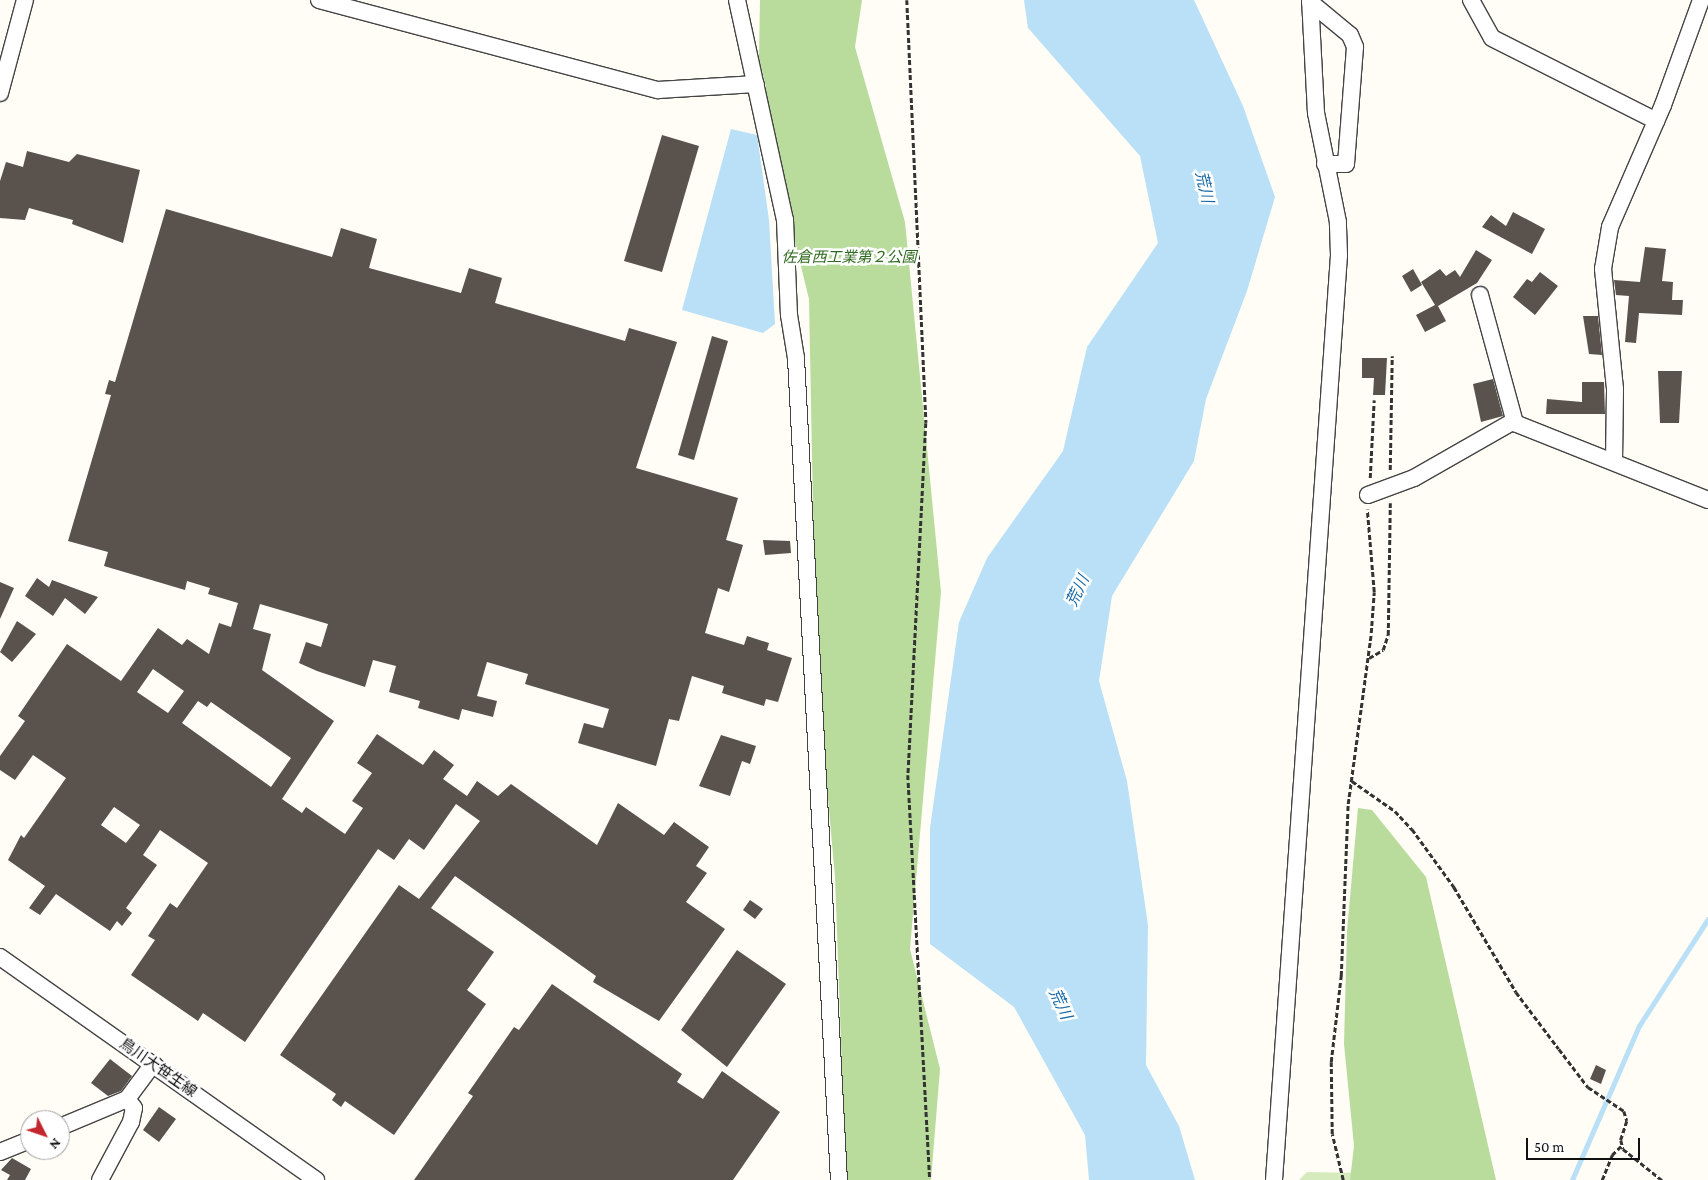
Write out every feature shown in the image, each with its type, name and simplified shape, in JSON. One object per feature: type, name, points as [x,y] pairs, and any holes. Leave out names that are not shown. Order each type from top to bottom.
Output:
[{"type":"street","points":[[0,93],[25,0]]},
{"type":"street","points":[[319,0],[658,90],[756,84]]},
{"type":"street","points":[[737,0],[785,220],[789,315],[796,358],[839,1180]]},
{"type":"street","points":[[1471,0],[1492,38],[1656,121]]},
{"type":"street","points":[[1614,462],[1616,389],[1603,269],[1610,227],[1656,121],[1701,0]]},
{"type":"street","points":[[1274,1180],[1339,255],[1338,222],[1316,113],[1310,1]]},
{"type":"street","points":[[1310,1],[1350,35],[1355,47],[1346,164],[1325,164]]},
{"type":"street","points":[[1480,295],[1515,423]]},
{"type":"street","points":[[1368,496],[1390,487],[1502,425],[1515,423],[1708,500]]},
{"type":"street","name":"鳥川大笹生線","points":[[0,957],[316,1180]]},
{"type":"street","points":[[70,1123],[127,1099],[153,1064]]},
{"type":"street","points":[[100,1180],[131,1122],[134,1108],[127,1099]]},
{"type":"street","points":[[0,1152],[20,1144]]},
{"type":"path","points":[[907,0],[926,424],[908,775],[930,1180]]},
{"type":"path","points":[[1368,658],[1383,650],[1388,635],[1392,356]]},
{"type":"path","points":[[1343,1180],[1332,1134],[1331,1062],[1341,976],[1340,909],[1360,696],[1368,658],[1374,592],[1368,496],[1374,400]]},
{"type":"path","points":[[1352,780],[1395,810],[1412,829],[1553,1041],[1588,1087],[1624,1111],[1628,1120],[1621,1146],[1612,1154],[1602,1180]]},
{"type":"path","points":[[1621,1146],[1662,1180]]},
{"type":"green space","name":"佐倉西工業第２公園","points":[[760,0],[862,0],[855,47],[905,222],[941,592],[910,949],[940,1069],[931,1180],[846,1180],[835,877],[816,664],[809,299],[762,107],[766,87],[759,58]]},
{"type":"green space","points":[[1358,808],[1372,810],[1426,877],[1496,1180],[1350,1180],[1354,1146],[1344,1044],[1347,931]]},
{"type":"green space","points":[[1307,1172],[1365,1173],[1371,1180],[1299,1180]]},
{"type":"water","name":"荒川","points":[[1024,0],[1194,0],[1243,106],[1275,197],[1247,291],[1206,399],[1194,461],[1112,596],[1099,681],[1127,781],[1148,925],[1146,1065],[1179,1126],[1195,1180],[1089,1180],[1085,1135],[1014,1007],[930,944],[930,828],[959,622],[987,558],[1063,451],[1087,347],[1158,243],[1140,156],[1028,28]]},
{"type":"water","points":[[731,129],[757,135],[769,220],[775,324],[763,333],[682,310]]},
{"type":"building","points":[[662,135],[699,146],[662,272],[624,261]]},
{"type":"building","points":[[27,151],[69,162],[77,154],[140,170],[123,243],[72,224],[73,220],[29,208],[25,220],[0,218],[0,181],[6,162],[23,167]]},
{"type":"building","points":[[166,209],[332,257],[341,228],[377,239],[369,268],[461,293],[469,268],[502,278],[495,303],[625,341],[629,328],[677,342],[636,468],[738,498],[726,540],[743,545],[729,592],[718,588],[705,633],[744,645],[747,636],[769,643],[767,650],[792,658],[778,702],[766,699],[764,706],[722,693],[724,686],[692,676],[679,721],[669,719],[656,766],[578,743],[584,723],[603,728],[609,709],[525,684],[528,674],[487,662],[477,696],[497,701],[493,717],[462,709],[459,720],[418,708],[420,701],[389,692],[396,666],[373,660],[365,687],[299,663],[306,642],[321,647],[328,624],[260,604],[253,629],[271,634],[262,670],[334,721],[282,799],[302,813],[306,807],[345,834],[363,808],[352,801],[372,773],[357,763],[377,734],[423,765],[434,750],[454,765],[443,779],[467,796],[477,781],[498,796],[511,784],[597,845],[618,803],[664,835],[674,822],[709,847],[696,866],[707,873],[686,902],[725,929],[659,1021],[593,982],[596,976],[455,876],[431,908],[494,952],[467,990],[486,1004],[394,1135],[345,1101],[341,1107],[332,1100],[336,1094],[280,1055],[399,885],[419,899],[480,821],[456,804],[424,850],[409,839],[394,860],[378,849],[245,1042],[203,1013],[198,1021],[131,975],[155,940],[148,936],[170,903],[177,908],[208,863],[160,830],[143,855],[157,865],[126,908],[132,913],[122,926],[117,921],[110,931],[56,894],[40,915],[29,908],[45,886],[8,860],[21,835],[24,838],[66,778],[33,755],[15,780],[0,770],[0,756],[25,721],[18,716],[67,644],[121,681],[158,628],[182,645],[187,639],[209,654],[219,623],[231,627],[238,603],[208,594],[210,588],[187,581],[185,590],[104,566],[108,552],[68,541],[111,395],[105,394],[109,380],[115,382]],"holes":[[[153,669],[184,691],[168,713],[137,692]],[[198,701],[207,707],[211,702],[291,758],[271,787],[182,723]],[[114,807],[140,825],[126,843],[101,825]]]},
{"type":"building","points":[[1513,212],[1545,229],[1532,254],[1482,227],[1491,215],[1506,226]]},
{"type":"building","points":[[1645,247],[1666,249],[1662,281],[1673,282],[1672,300],[1683,300],[1682,315],[1639,313],[1636,343],[1625,342],[1629,296],[1616,295],[1614,280],[1640,282]]},
{"type":"building","points":[[1476,250],[1492,260],[1477,283],[1438,306],[1446,321],[1425,332],[1416,315],[1435,305],[1421,282],[1440,269],[1446,276],[1455,270],[1460,277]]},
{"type":"building","points":[[1413,269],[1422,285],[1411,292],[1402,276]]},
{"type":"building","points":[[1540,272],[1558,286],[1535,315],[1513,297],[1527,279],[1532,282]]},
{"type":"building","points":[[1583,316],[1598,316],[1602,355],[1589,354]]},
{"type":"building","points":[[712,336],[728,341],[694,460],[678,455]]},
{"type":"building","points":[[1362,358],[1387,358],[1385,395],[1373,395],[1374,378],[1362,378]]},
{"type":"building","points":[[1658,371],[1682,371],[1679,423],[1660,423]]},
{"type":"building","points":[[1493,379],[1503,416],[1481,422],[1473,384]]},
{"type":"building","points":[[1582,382],[1604,382],[1605,414],[1546,414],[1547,399],[1582,402]]},
{"type":"building","points":[[763,540],[790,541],[791,553],[765,555]]},
{"type":"building","points":[[37,578],[49,587],[52,580],[98,597],[85,614],[65,598],[53,616],[25,596]]},
{"type":"building","points":[[0,582],[14,588],[0,619]]},
{"type":"building","points":[[17,621],[36,634],[12,662],[0,652]]},
{"type":"building","points":[[721,735],[756,746],[750,764],[742,761],[730,796],[699,786]]},
{"type":"building","points":[[750,900],[763,909],[755,919],[743,910]]},
{"type":"building","points":[[737,950],[786,984],[727,1067],[681,1030]]},
{"type":"building","points":[[552,984],[682,1074],[677,1082],[703,1099],[722,1071],[780,1112],[733,1180],[414,1180],[473,1096],[468,1093],[514,1027],[519,1030]]},
{"type":"building","points":[[110,1059],[132,1076],[121,1091],[108,1096],[91,1083]]},
{"type":"building","points":[[1596,1065],[1606,1070],[1601,1084],[1590,1079]]},
{"type":"building","points":[[159,1107],[176,1119],[159,1142],[143,1130]]},
{"type":"building","points":[[12,1158],[31,1169],[25,1180],[7,1180],[10,1175],[1,1170]]},
{"type":"waterway","points":[[1572,1180],[1639,1026],[1708,919]]}]
